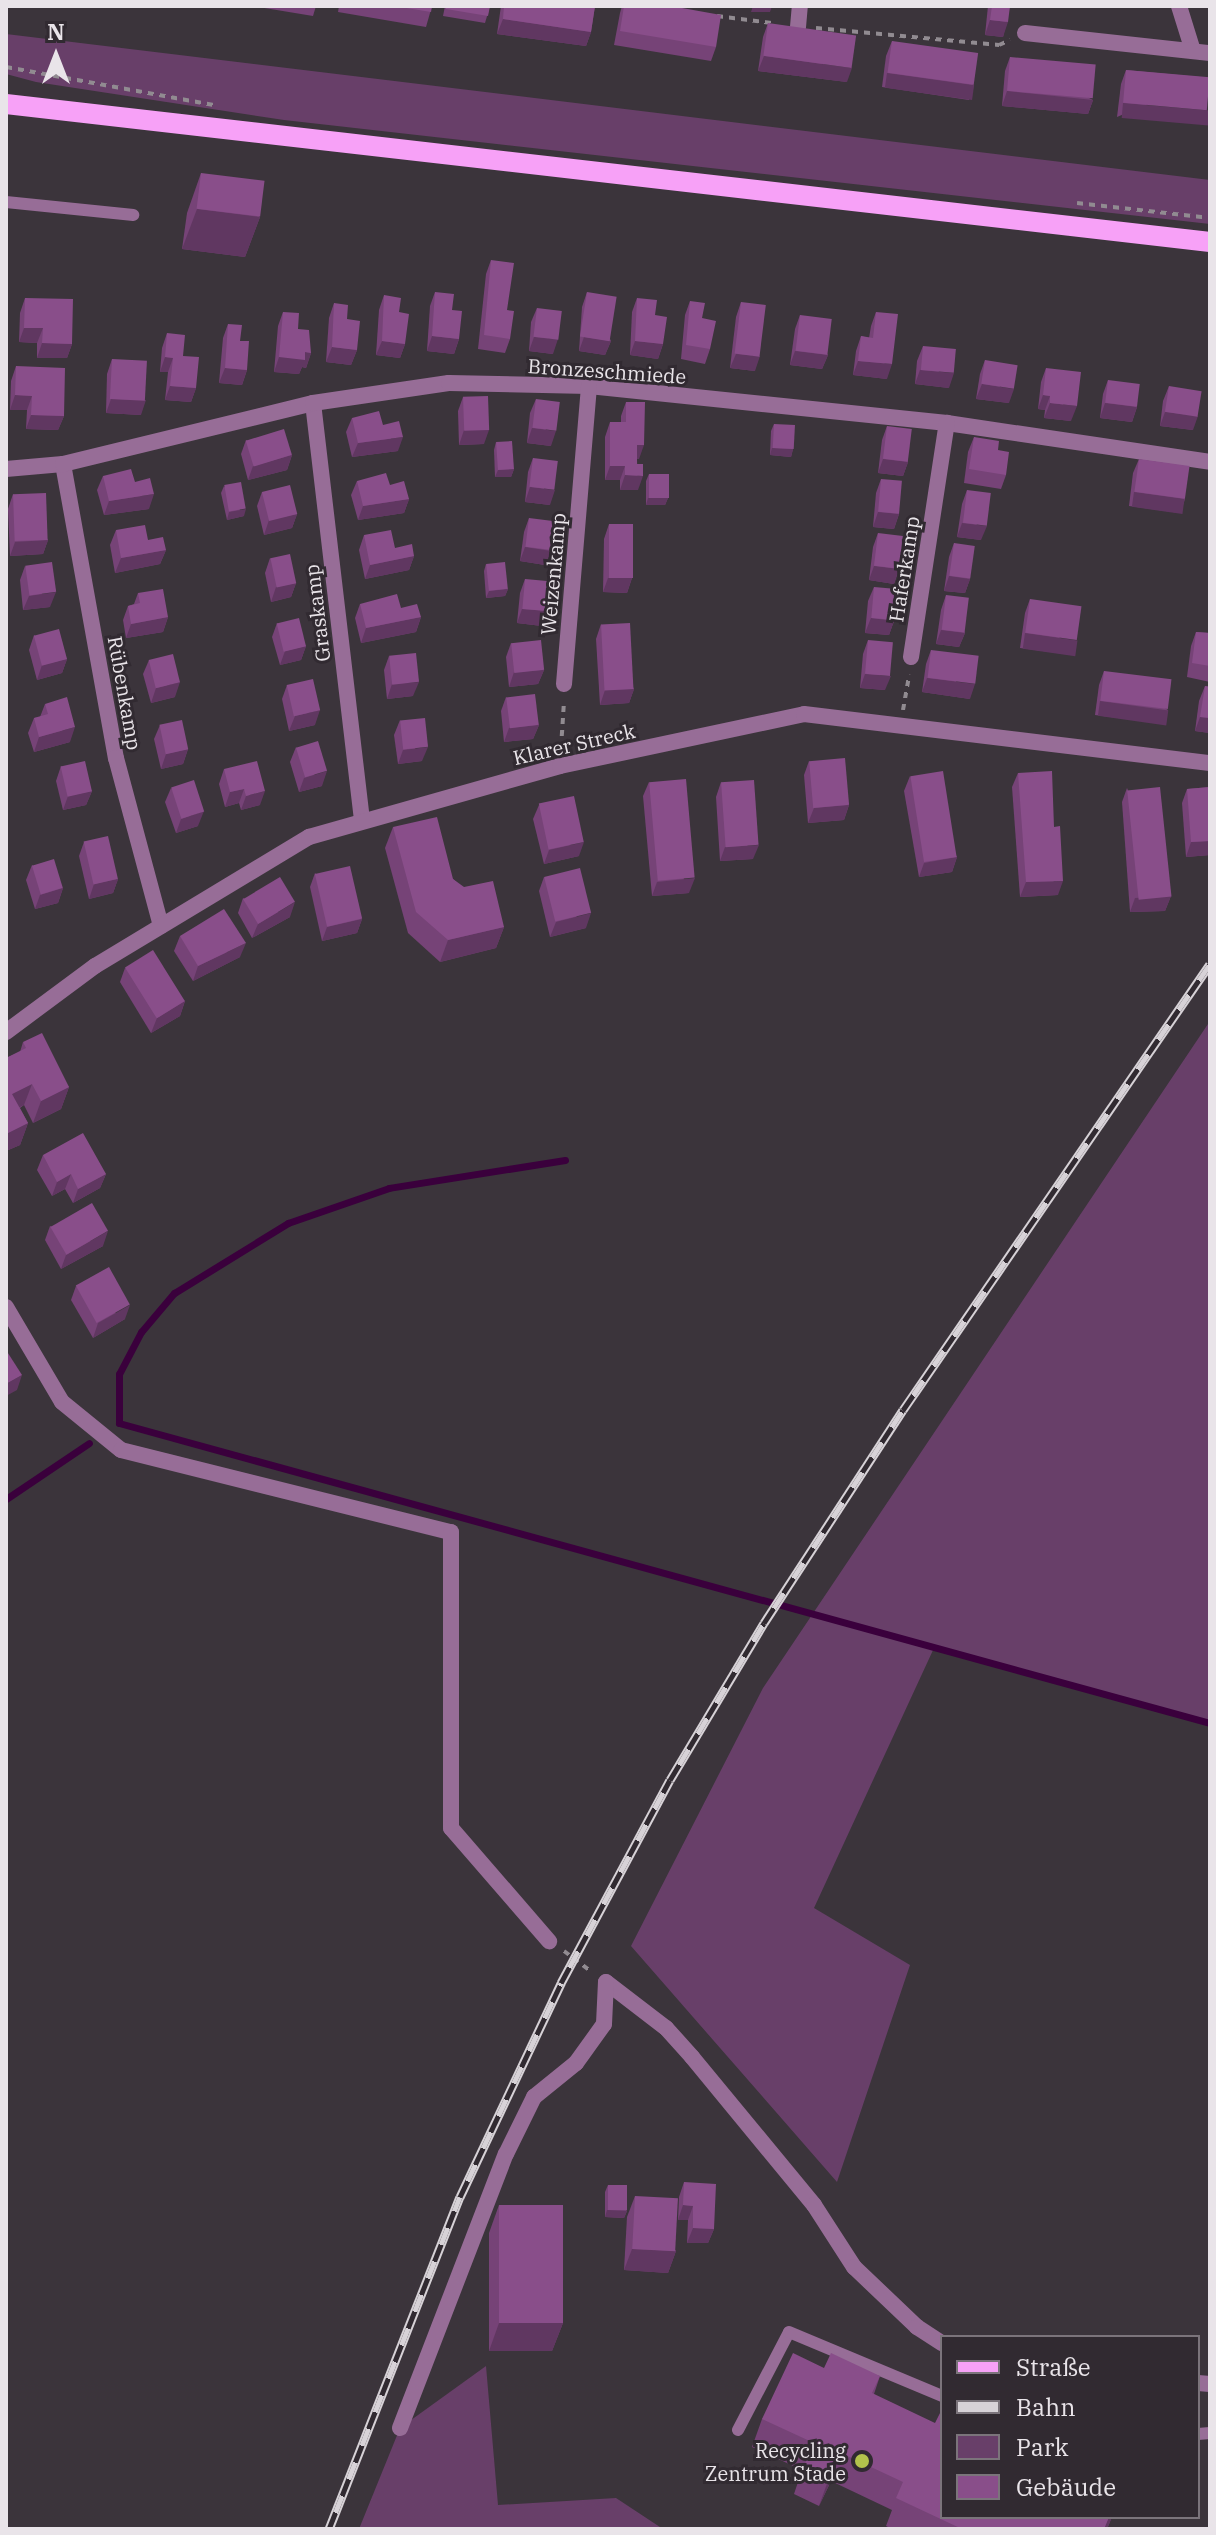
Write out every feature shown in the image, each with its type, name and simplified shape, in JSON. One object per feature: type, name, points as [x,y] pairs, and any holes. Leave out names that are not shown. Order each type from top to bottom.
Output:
[{"type":"main road","points":[[6,104],[1210,242]]},
{"type":"street","points":[[798,27],[800,6]]},
{"type":"street","points":[[1179,6],[1202,52]]},
{"type":"street","points":[[1025,33],[1202,52]]},
{"type":"street","name":"Bronzeschmiede","points":[[6,469],[63,464],[313,403],[449,383],[589,386],[947,423],[1210,462]]},
{"type":"street","name":"Weizenkamp","points":[[564,684],[589,386]]},
{"type":"street","name":"Graskamp","points":[[313,403],[362,819]]},
{"type":"street","name":"Haferkamp","points":[[911,657],[947,423]]},
{"type":"street","name":"Rübenkamp","points":[[63,464],[116,758],[161,926]]},
{"type":"street","name":"Klarer Streck","points":[[6,1032],[95,966],[309,837],[362,819],[560,766],[804,714],[901,722],[1210,763]]},
{"type":"street","points":[[6,1307],[62,1402],[121,1450],[451,1532],[451,1828],[549,1941]]},
{"type":"street","points":[[606,1982],[666,2028],[814,2205],[854,2267],[917,2327],[940,2342]]},
{"type":"street","points":[[400,2428],[506,2154],[534,2097],[576,2063],[604,2024],[606,1982]]},
{"type":"lane","points":[[6,202],[133,215]]},
{"type":"lane","points":[[738,2430],[789,2332],[940,2395]]},
{"type":"path","points":[[705,14],[798,27],[999,45],[1025,33]]},
{"type":"path","points":[[901,722],[911,657]]},
{"type":"path","points":[[560,766],[564,684]]},
{"type":"path","points":[[549,1941],[606,1982]]},
{"type":"green space","points":[[6,34],[1210,180],[1210,224],[284,120],[36,82],[6,74]]},
{"type":"green space","points":[[1210,1021],[1210,1723],[934,1648],[814,1908],[910,1965],[837,2182],[631,1946],[763,1688]]},
{"type":"green space","points":[[486,2366],[498,2505],[616,2498],[663,2529],[359,2529],[400,2428]]},
{"type":"building","points":[[394,6],[432,6],[431,12]]},
{"type":"building","points":[[446,6],[490,6],[488,16],[446,9]]},
{"type":"building","points":[[504,6],[595,6],[591,32],[503,19]]},
{"type":"building","points":[[624,6],[671,6],[721,15],[716,47],[620,31]]},
{"type":"building","points":[[992,6],[1010,6],[1008,22],[990,20]]},
{"type":"building","points":[[768,23],[856,35],[852,68],[763,56]]},
{"type":"building","points":[[892,41],[978,53],[974,85],[888,73]]},
{"type":"building","points":[[1010,57],[1096,64],[1093,98],[1007,91]]},
{"type":"building","points":[[1126,70],[1210,77],[1207,110],[1123,103]]},
{"type":"building","points":[[201,173],[265,181],[260,217],[197,209]]},
{"type":"building","points":[[491,260],[514,263],[507,310],[514,311],[510,339],[484,335]]},
{"type":"building","points":[[435,292],[454,294],[452,310],[462,311],[459,339],[432,336]]},
{"type":"building","points":[[587,292],[617,297],[610,341],[580,336]]},
{"type":"building","points":[[384,295],[401,298],[399,312],[409,314],[405,344],[382,341]]},
{"type":"building","points":[[25,298],[73,299],[72,344],[42,343],[43,328],[24,328]]},
{"type":"building","points":[[637,298],[657,300],[655,315],[667,317],[663,344],[635,341]]},
{"type":"building","points":[[690,301],[705,303],[702,318],[716,321],[710,349],[686,345]]},
{"type":"building","points":[[741,302],[766,305],[759,357],[735,354]]},
{"type":"building","points":[[334,303],[348,305],[347,319],[360,321],[357,350],[332,347]]},
{"type":"building","points":[[537,308],[562,311],[558,340],[533,337]]},
{"type":"building","points":[[283,312],[299,313],[298,329],[309,330],[311,353],[305,352],[305,360],[279,357]]},
{"type":"building","points":[[876,312],[898,314],[892,364],[858,361],[861,336],[873,338]]},
{"type":"building","points":[[800,315],[832,319],[827,355],[796,351]]},
{"type":"building","points":[[228,324],[242,325],[240,341],[249,341],[247,370],[225,368]]},
{"type":"building","points":[[167,333],[185,335],[183,356],[199,357],[196,388],[170,386],[173,358],[165,357]]},
{"type":"building","points":[[923,346],[956,349],[954,373],[921,370]]},
{"type":"building","points":[[112,359],[147,361],[145,401],[110,399]]},
{"type":"building","points":[[985,360],[1018,365],[1014,389],[981,384]]},
{"type":"building","points":[[16,366],[65,368],[64,416],[31,415],[32,396],[15,395]]},
{"type":"building","points":[[1046,368],[1081,372],[1077,406],[1050,403],[1050,396],[1043,395]]},
{"type":"building","points":[[1108,380],[1140,384],[1137,407],[1105,403]]},
{"type":"building","points":[[1169,386],[1202,391],[1198,417],[1165,412]]},
{"type":"building","points":[[488,396],[489,430],[464,431],[463,397]]},
{"type":"building","points":[[536,399],[560,402],[556,431],[532,428]]},
{"type":"building","points":[[626,402],[645,402],[644,445],[637,445],[637,464],[643,464],[643,476],[625,475],[625,466],[610,466],[610,422],[626,422]]},
{"type":"building","points":[[379,411],[383,425],[399,421],[403,437],[358,443],[352,418]]},
{"type":"building","points":[[774,424],[795,425],[794,449],[773,448]]},
{"type":"building","points":[[887,426],[912,429],[908,462],[883,459]]},
{"type":"building","points":[[284,429],[292,455],[254,467],[246,441]]},
{"type":"building","points":[[974,437],[999,441],[998,450],[1009,452],[1006,475],[969,469]]},
{"type":"building","points":[[512,441],[514,469],[498,470],[496,442]]},
{"type":"building","points":[[533,458],[558,461],[554,490],[529,487]]},
{"type":"building","points":[[1139,459],[1190,466],[1185,499],[1134,492]]},
{"type":"building","points":[[131,469],[135,482],[150,478],[154,494],[109,501],[103,476]]},
{"type":"building","points":[[386,473],[390,485],[404,481],[409,499],[363,506],[357,481]]},
{"type":"building","points":[[649,474],[669,474],[669,498],[649,498]]},
{"type":"building","points":[[881,479],[902,481],[899,514],[878,512]]},
{"type":"building","points":[[241,482],[246,509],[229,512],[224,485]]},
{"type":"building","points":[[290,485],[297,514],[269,521],[262,492]]},
{"type":"building","points":[[967,490],[991,493],[987,526],[963,523]]},
{"type":"building","points":[[46,493],[48,540],[15,541],[13,494]]},
{"type":"building","points":[[529,518],[555,521],[551,550],[525,547]]},
{"type":"building","points":[[609,524],[633,524],[633,578],[609,578]]},
{"type":"building","points":[[145,525],[148,540],[163,537],[166,550],[121,558],[116,530]]},
{"type":"building","points":[[391,530],[395,548],[412,544],[414,556],[370,565],[364,535]]},
{"type":"building","points":[[878,533],[903,536],[899,569],[874,566]]},
{"type":"building","points":[[954,543],[975,546],[970,579],[949,576]]},
{"type":"building","points":[[290,554],[296,583],[277,588],[270,558]]},
{"type":"building","points":[[52,562],[56,592],[29,595],[25,566]]},
{"type":"building","points":[[505,562],[508,589],[489,591],[486,564]]},
{"type":"building","points":[[525,579],[550,581],[547,611],[522,609]]},
{"type":"building","points":[[874,587],[897,589],[894,620],[871,618]]},
{"type":"building","points":[[163,589],[168,617],[131,624],[128,606],[140,603],[138,593]]},
{"type":"building","points":[[397,594],[401,608],[417,604],[421,617],[366,628],[360,604]]},
{"type":"building","points":[[946,595],[969,598],[965,633],[942,630]]},
{"type":"building","points":[[1030,599],[1081,606],[1077,640],[1025,633]]},
{"type":"building","points":[[299,618],[306,646],[284,652],[277,624]]},
{"type":"building","points":[[630,623],[633,689],[604,690],[601,625]]},
{"type":"building","points":[[59,629],[67,659],[42,666],[34,636]]},
{"type":"building","points":[[1196,632],[1210,633],[1210,666],[1192,663]]},
{"type":"building","points":[[541,640],[544,670],[514,673],[511,643]]},
{"type":"building","points":[[868,640],[893,642],[890,676],[865,674]]},
{"type":"building","points":[[931,650],[979,656],[975,684],[928,678]]},
{"type":"building","points":[[416,653],[419,682],[392,685],[389,656]]},
{"type":"building","points":[[173,654],[180,682],[156,688],[149,660]]},
{"type":"building","points":[[1104,671],[1171,679],[1168,709],[1100,701]]},
{"type":"building","points":[[313,679],[320,710],[294,716],[287,685]]},
{"type":"building","points":[[1205,686],[1210,687],[1210,718],[1200,717]]},
{"type":"building","points":[[535,694],[539,725],[510,728],[506,698]]},
{"type":"building","points":[[67,697],[75,727],[39,737],[34,718],[48,714],[45,704]]},
{"type":"building","points":[[425,718],[428,747],[403,749],[400,721]]},
{"type":"building","points":[[182,720],[188,749],[166,754],[160,725]]},
{"type":"building","points":[[318,741],[327,771],[305,777],[296,748]]},
{"type":"building","points":[[845,758],[849,805],[813,808],[809,761]]},
{"type":"building","points":[[85,761],[92,791],[68,797],[61,767]]},
{"type":"building","points":[[257,761],[265,791],[246,796],[244,789],[230,792],[224,769]]},
{"type":"building","points":[[943,771],[957,857],[924,862],[910,776]]},
{"type":"building","points":[[1052,771],[1054,827],[1060,826],[1063,881],[1026,882],[1018,773]]},
{"type":"building","points":[[686,779],[695,878],[658,881],[649,782]]},
{"type":"building","points":[[194,780],[204,811],[181,819],[171,787]]},
{"type":"building","points":[[754,780],[759,845],[726,847],[721,782]]},
{"type":"building","points":[[1160,787],[1171,896],[1139,900],[1127,790]]},
{"type":"building","points":[[1210,787],[1210,841],[1191,842],[1187,789]]},
{"type":"building","points":[[574,796],[584,842],[549,849],[539,803]]},
{"type":"building","points":[[437,817],[453,879],[464,887],[493,881],[504,927],[448,940],[416,912],[393,827]]},
{"type":"building","points":[[108,836],[118,879],[94,884],[84,842]]},
{"type":"building","points":[[54,859],[63,888],[41,894],[32,866]]},
{"type":"building","points":[[350,866],[362,919],[327,927],[315,874]]},
{"type":"building","points":[[580,868],[591,913],[555,922],[544,877]]},
{"type":"building","points":[[280,877],[295,902],[258,924],[243,899]]},
{"type":"building","points":[[224,909],[246,943],[198,966],[180,936]]},
{"type":"building","points":[[153,950],[185,1001],[157,1018],[125,967]]},
{"type":"building","points":[[42,1033],[69,1087],[41,1101],[32,1084],[12,1094],[28,1123],[6,1134],[6,1058],[26,1048],[23,1042]]},
{"type":"building","points":[[83,1133],[106,1174],[78,1189],[71,1174],[57,1182],[43,1155]]},
{"type":"building","points":[[92,1203],[108,1231],[66,1255],[50,1227]]},
{"type":"building","points":[[109,1267],[130,1305],[97,1323],[76,1285]]},
{"type":"building","points":[[6,1350],[22,1375],[6,1384]]},
{"type":"building","points":[[684,2182],[716,2184],[714,2229],[693,2228],[693,2206],[683,2205]]},
{"type":"building","points":[[608,2185],[627,2185],[627,2210],[608,2210]]},
{"type":"building","points":[[635,2196],[678,2198],[675,2251],[632,2249]]},
{"type":"building","points":[[499,2205],[563,2205],[563,2323],[499,2323]]},
{"type":"building","name":"Recycling Zentrum Stade","points":[[793,2353],[824,2368],[831,2353],[880,2376],[872,2393],[935,2423],[940,2413],[940,2519],[896,2498],[903,2482],[841,2453],[829,2478],[804,2466],[814,2443],[762,2419]]},
{"type":"building","name":"Recycling Zentrum Stade","points":[[941,2519],[1108,2519],[1104,2529],[962,2529]]},
{"type":"waterway","points":[[565,1160],[389,1188],[288,1223],[174,1293],[141,1332],[119,1374],[119,1423],[1210,1723]]},
{"type":"waterway","points":[[6,1499],[89,1443]]},
{"type":"railway","points":[[329,2529],[460,2197],[561,1983],[670,1780],[764,1623],[903,1410],[1210,964]]},
{"type":"place","name":"Recycling Zentrum Stade","points":[[862,2461]]}]
